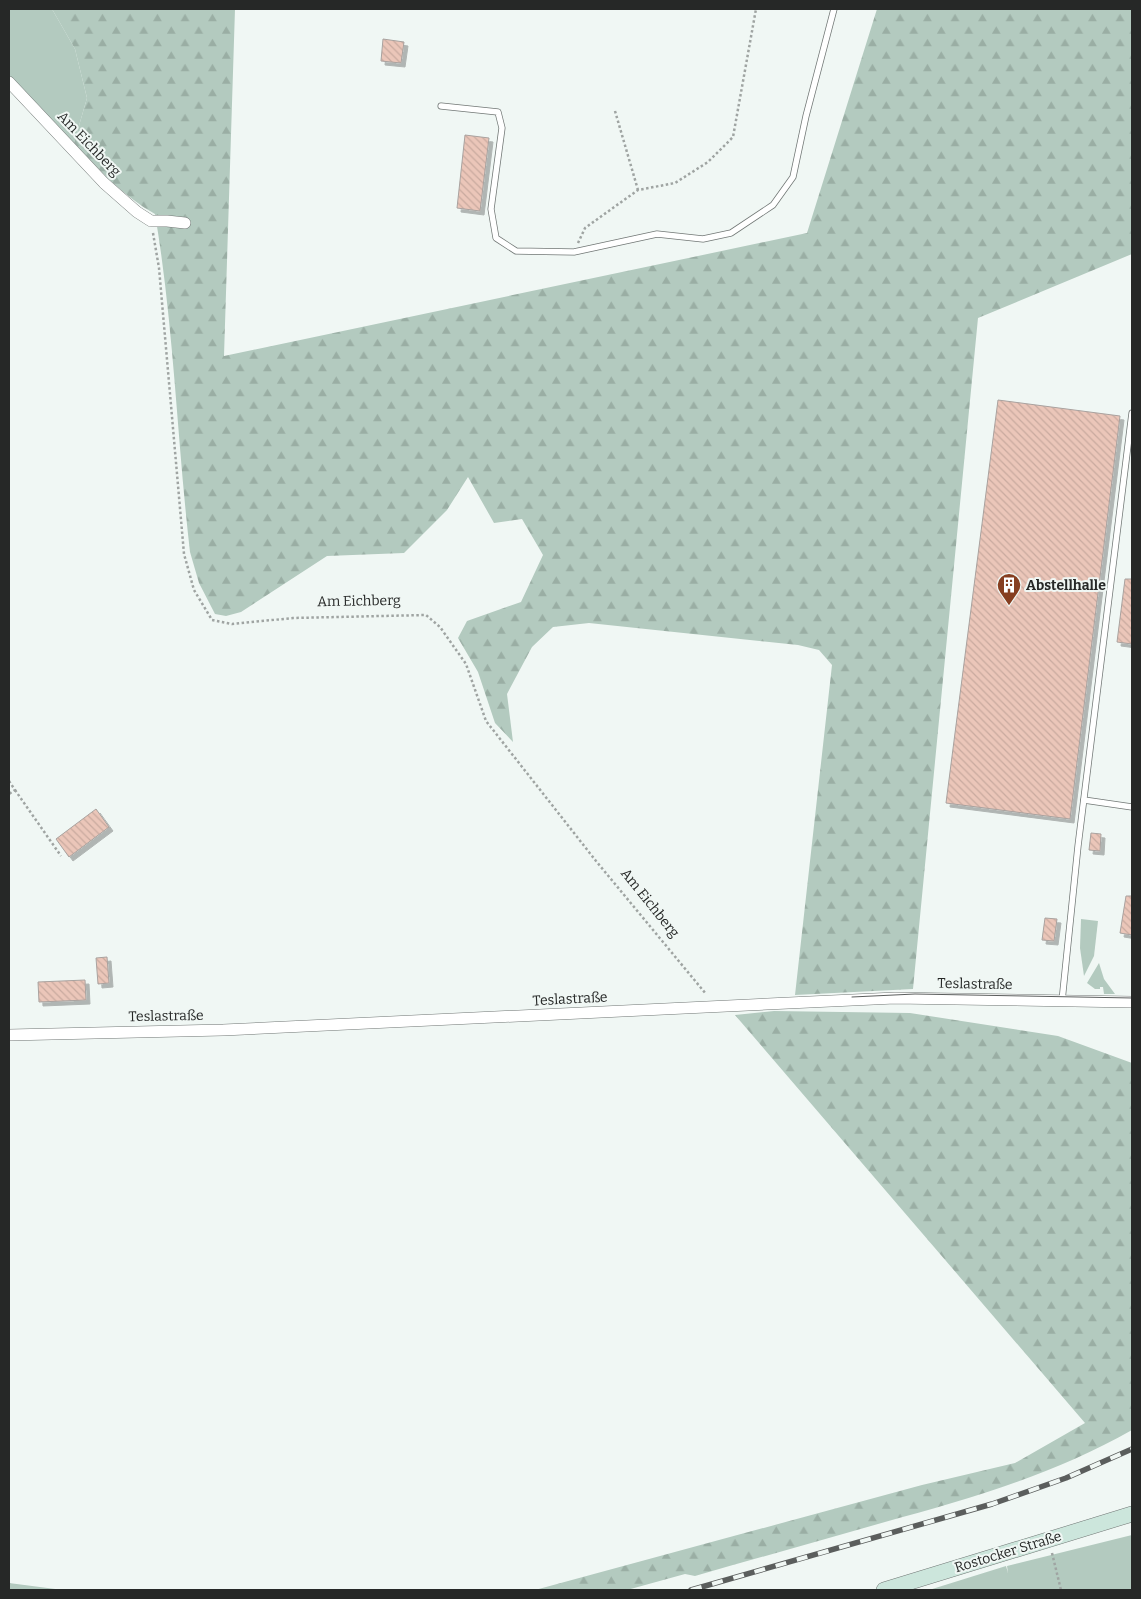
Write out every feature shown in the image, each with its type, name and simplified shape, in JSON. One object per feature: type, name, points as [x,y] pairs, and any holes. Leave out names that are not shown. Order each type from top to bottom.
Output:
[{"type":"main road","name":"Rostocker Straße","points":[[884,1590],[1132,1514]]},
{"type":"street","name":"Am Eichberg","points":[[9,82],[104,183],[137,212],[151,221]]},
{"type":"street","points":[[151,221],[167,220],[185,223]]},
{"type":"street","name":"Teslastraße","points":[[9,1035],[233,1029],[895,998],[1132,1002]]},
{"type":"lane","points":[[441,106],[498,112],[502,128],[491,209],[496,238],[516,251],[574,252],[657,234],[703,239],[731,233],[773,205],[793,177],[806,116],[834,9]]},
{"type":"lane","points":[[1062,1001],[1084,800],[1132,413]]},
{"type":"lane","points":[[1084,800],[1132,807]]},
{"type":"path","points":[[574,252],[585,228],[638,190],[675,182],[708,162],[733,138],[756,9]]},
{"type":"path","points":[[615,111],[638,190]]},
{"type":"path","name":"Am Eichberg","points":[[151,221],[159,268],[184,554],[194,590],[212,620],[232,624],[293,618],[426,615],[440,627],[466,664],[486,721],[596,861],[715,1006]]},
{"type":"path","points":[[9,781],[60,856]]},
{"type":"path","points":[[9,794],[15,790]]},
{"type":"path","points":[[1049,1540],[1061,1590]]},
{"type":"green space","points":[[9,9],[52,9],[75,49],[87,98],[74,143],[9,75]]},
{"type":"green space","points":[[52,9],[235,9],[224,356],[807,233],[877,9],[1132,9],[1132,254],[978,318],[913,989],[795,995],[832,665],[819,650],[798,645],[589,623],[553,627],[532,647],[507,694],[513,742],[495,723],[478,672],[458,638],[467,621],[521,602],[543,555],[522,519],[494,523],[468,477],[447,510],[404,553],[327,556],[241,612],[226,616],[215,614],[199,583],[190,552],[167,298],[155,214],[122,191],[74,143],[87,98],[75,49]]},
{"type":"green space","points":[[1081,919],[1098,921],[1094,956],[1084,976],[1080,948]]},
{"type":"green space","points":[[1099,963],[1104,979],[1115,994],[1104,994],[1103,987],[1095,989],[1087,983]]},
{"type":"green space","points":[[774,1011],[910,1013],[1058,1036],[1132,1063],[1132,1430],[1073,1460],[1012,1484],[695,1576],[685,1574],[627,1590],[535,1590],[922,1485],[1015,1463],[1085,1423],[735,1015]]},
{"type":"green space","points":[[1132,1535],[1132,1590],[929,1590],[1006,1566],[1008,1573],[1007,1566]]},
{"type":"green space","points":[[9,1583],[63,1590],[9,1590]]},
{"type":"building","points":[[383,39],[404,42],[401,63],[381,61]]},
{"type":"building","points":[[465,135],[489,138],[480,211],[457,208]]},
{"type":"building","name":"Abstellhalle","points":[[998,400],[1120,416],[1070,819],[946,803]]},
{"type":"building","points":[[1125,579],[1132,579],[1132,644],[1117,642]]},
{"type":"building","points":[[96,809],[109,827],[69,857],[56,839]]},
{"type":"building","points":[[1091,833],[1101,834],[1100,851],[1089,850]]},
{"type":"building","points":[[1126,896],[1132,896],[1132,935],[1120,933]]},
{"type":"building","points":[[1045,918],[1057,919],[1054,941],[1042,940]]},
{"type":"building","points":[[107,957],[109,983],[98,984],[96,958]]},
{"type":"building","points":[[85,980],[86,1000],[39,1002],[38,982]]},
{"type":"tram line","points":[[852,997],[915,994],[1132,998]]},
{"type":"railway","points":[[691,1590],[992,1504],[1066,1478],[1132,1449]]},
{"type":"place","name":"Abstellhalle","points":[[1009,606]]}]
